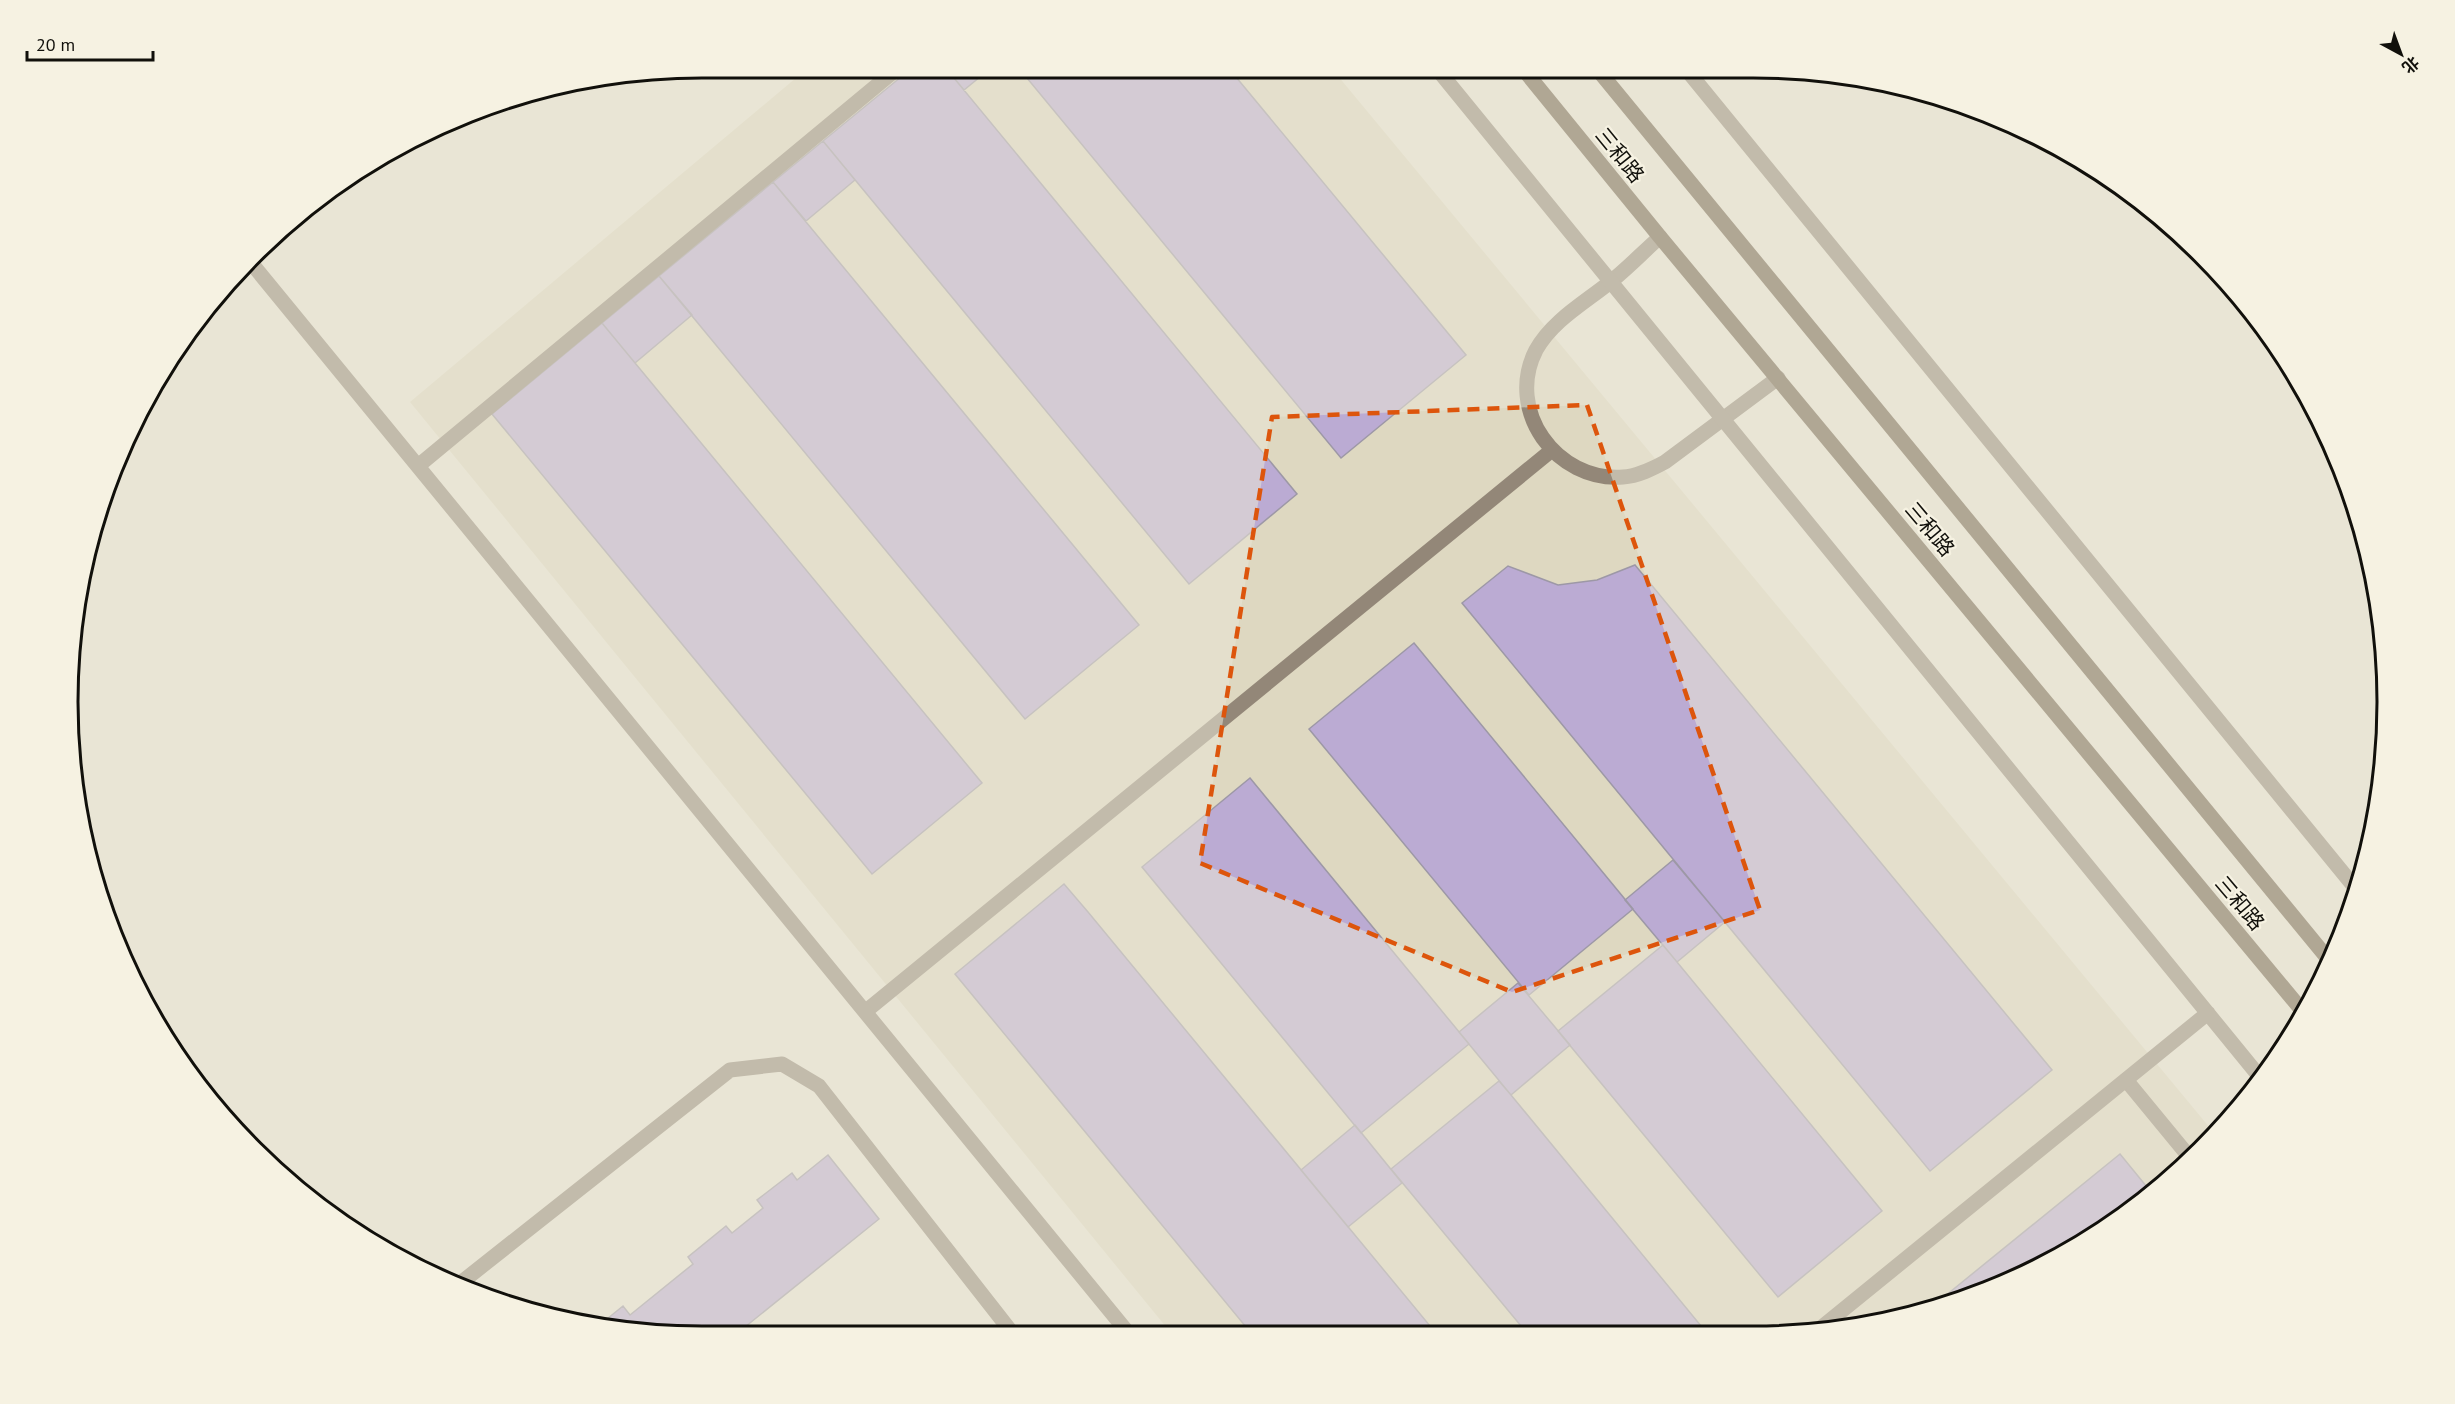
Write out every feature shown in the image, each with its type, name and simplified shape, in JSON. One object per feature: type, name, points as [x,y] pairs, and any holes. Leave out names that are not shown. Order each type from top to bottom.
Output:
[{"type":"main road","name":"三和路","points":[[1531,78],[2298,1005]]},
{"type":"main road","name":"三和路","points":[[1605,78],[2324,954]]},
{"type":"street","points":[[418,466],[886,78]]},
{"type":"street","points":[[1445,78],[2256,1072]]},
{"type":"street","points":[[1693,78],[2350,882]]},
{"type":"street","points":[[1660,237],[1611,281],[1549,331],[1536,351],[1528,373],[1527,396],[1532,420],[1543,441],[1559,458],[1580,470],[1601,477],[1623,477],[1645,472],[1665,462],[1778,378]]},
{"type":"street","points":[[255,268],[1122,1326]]},
{"type":"street","points":[[866,1011],[1552,450]]},
{"type":"street","points":[[1830,1321],[2208,1013]]},
{"type":"street","points":[[465,1280],[730,1070],[782,1064],[819,1086],[1007,1326]]},
{"type":"street","points":[[2126,1080],[2184,1152]]},
{"type":"highlighted area","points":[[1587,405],[1760,910],[1512,992],[1200,863],[1272,417]]},
{"type":"shaded area","points":[[796,78],[1340,78],[2209,1127],[2164,1171],[2133,1197],[2100,1221],[2065,1242],[1992,1279],[1915,1305],[1875,1314],[1794,1325],[1753,1326],[1165,1326],[410,402]]},
{"type":"building","points":[[900,78],[954,78],[1297,494],[1189,584],[823,141]]},
{"type":"building","points":[[954,78],[979,78],[964,90]]},
{"type":"building","points":[[1027,78],[1237,78],[1466,355],[1341,458]]},
{"type":"building","points":[[823,141],[855,180],[806,221],[773,182]]},
{"type":"building","points":[[773,182],[1139,625],[1025,719],[659,276]]},
{"type":"building","points":[[659,276],[692,315],[635,363],[602,323]]},
{"type":"building","points":[[602,323],[982,783],[872,874],[492,414]]},
{"type":"building","points":[[1635,565],[2052,1070],[1930,1171],[1462,603],[1508,566],[1558,585],[1597,580]]},
{"type":"building","points":[[1414,643],[1633,909],[1529,995],[1309,729]]},
{"type":"building","points":[[1250,778],[1469,1044],[1361,1133],[1142,867]]},
{"type":"building","points":[[1673,860],[1725,922],[1677,962],[1625,900]]},
{"type":"building","points":[[1064,884],[1430,1326],[1245,1326],[955,974]]},
{"type":"building","points":[[1663,945],[1882,1211],[1778,1297],[1558,1031]]},
{"type":"building","points":[[1518,983],[1570,1045],[1511,1095],[1459,1032]]},
{"type":"building","points":[[1499,1081],[1701,1326],[1521,1326],[1391,1169]]},
{"type":"building","points":[[1355,1125],[1402,1183],[1348,1227],[1301,1170]]},
{"type":"building","points":[[2120,1154],[2146,1186],[2100,1221],[2029,1262],[1992,1279],[1945,1296]]},
{"type":"building","points":[[828,1155],[879,1219],[746,1326],[661,1325],[607,1319],[623,1306],[630,1315],[693,1264],[688,1257],[726,1226],[732,1233],[763,1208],[757,1200],[792,1173],[797,1180]]}]
